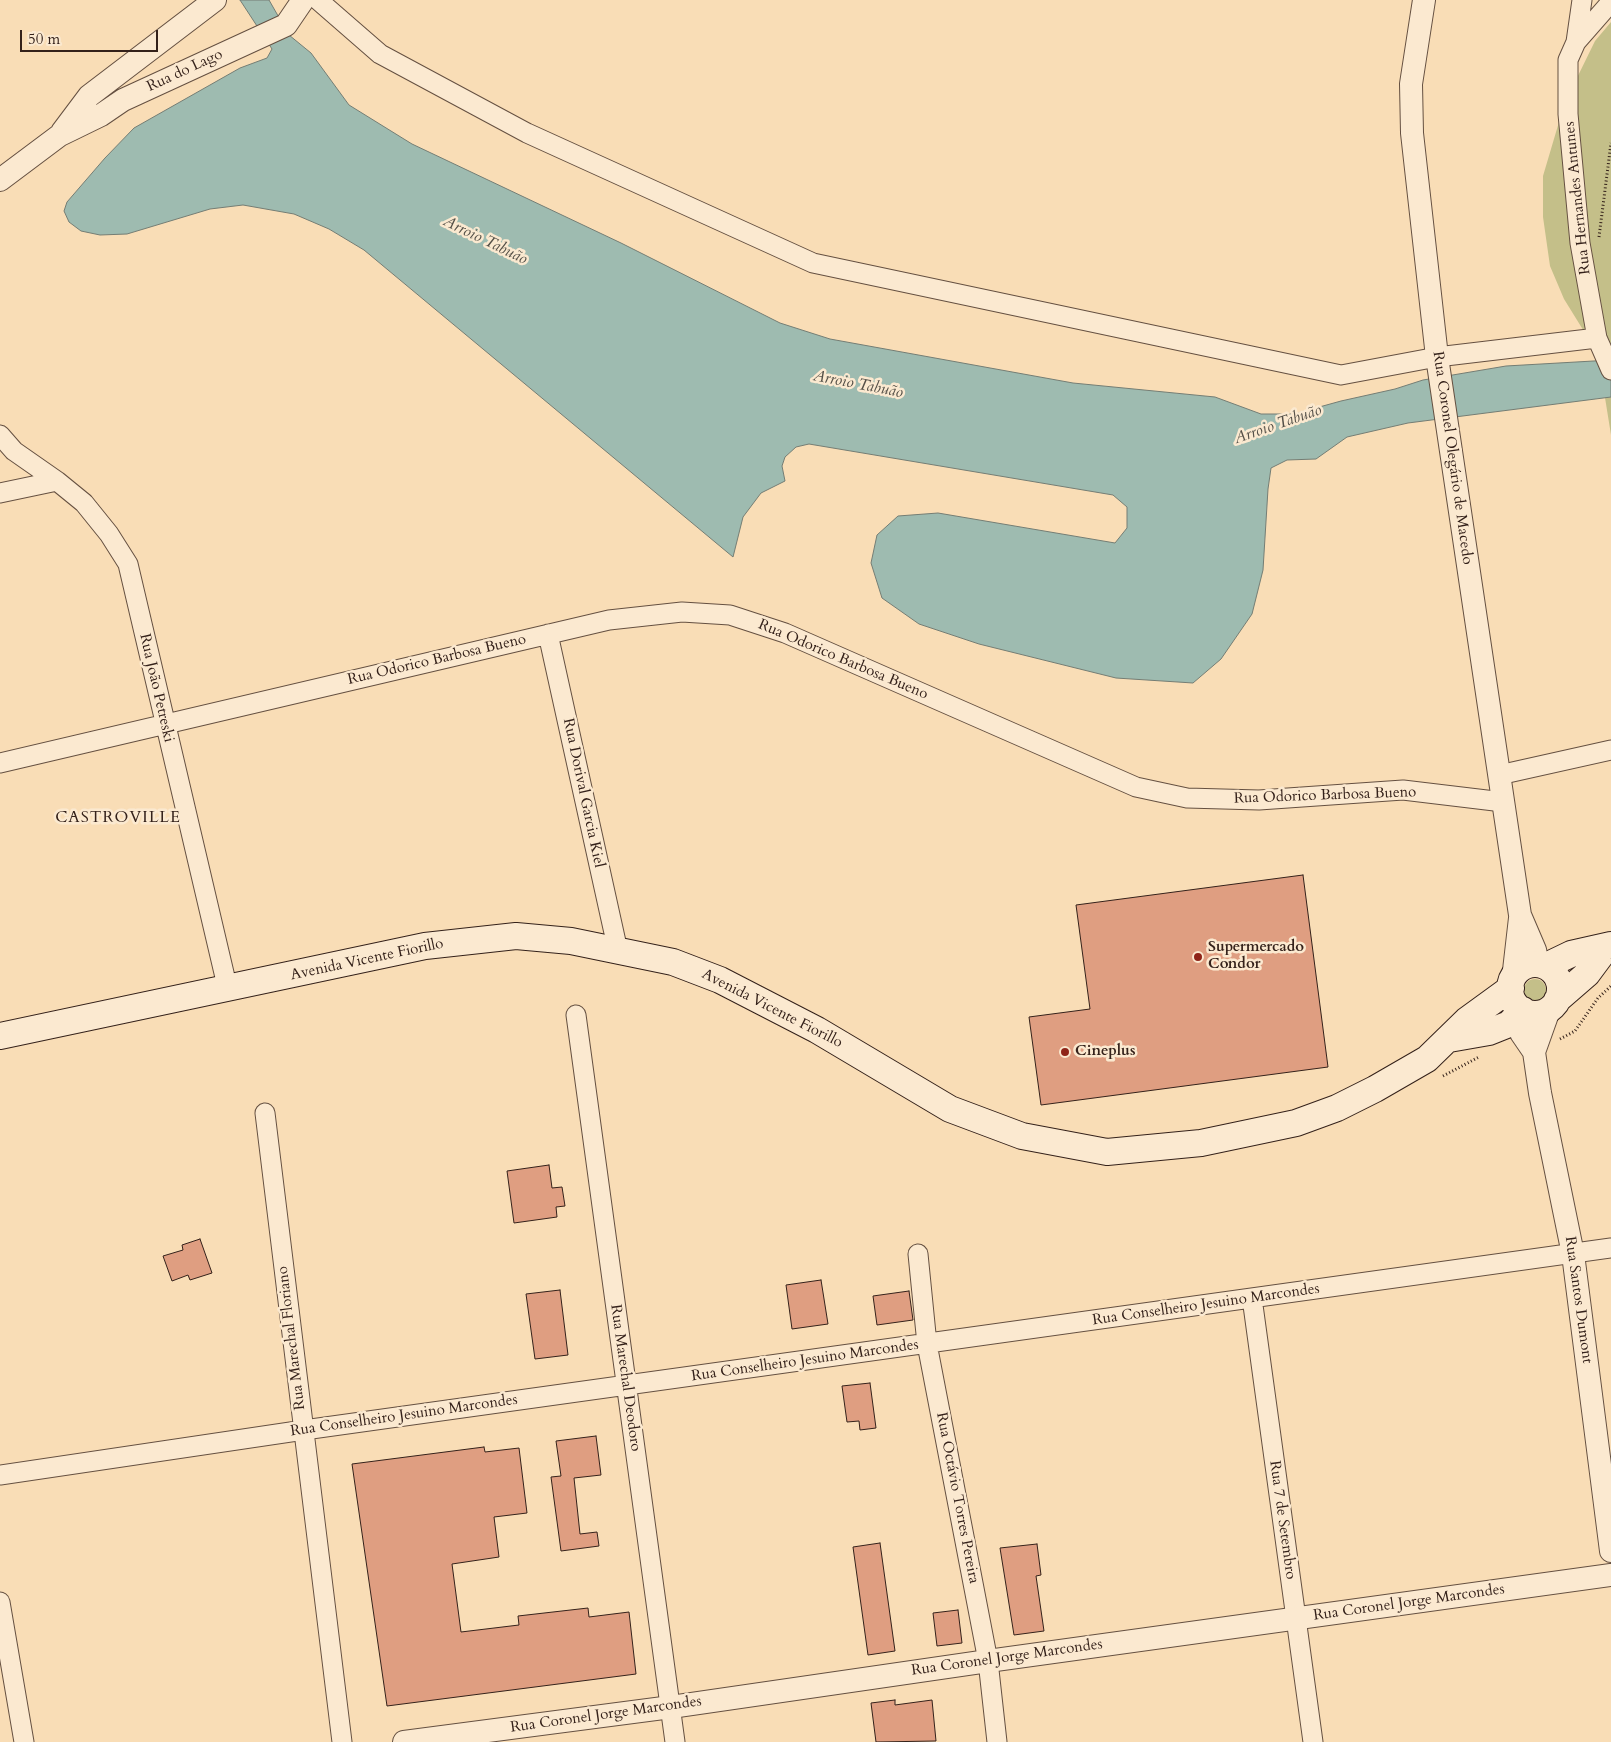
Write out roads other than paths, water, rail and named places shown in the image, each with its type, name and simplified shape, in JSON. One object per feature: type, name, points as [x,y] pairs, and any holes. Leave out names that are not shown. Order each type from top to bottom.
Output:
[{"type":"main road","name":"Avenida Vicente Fiorillo","points":[[0,1036],[228,990],[425,946],[516,936],[570,942],[673,962],[720,980],[817,1030],[950,1109],[1022,1136],[1107,1152],[1201,1143],[1296,1123],[1337,1108],[1427,1059],[1478,1012],[1530,1000]]},
{"type":"main road","points":[[1530,1000],[1523,967],[1542,965],[1571,954],[1609,946]]},
{"type":"main road","points":[[1530,1000],[1587,974],[1609,946]]},
{"type":"main road","points":[[1530,1000],[1560,993],[1557,977],[1542,965]]},
{"type":"street","name":"Rua do Lago","points":[[60,134],[90,96],[109,79],[215,0]]},
{"type":"street","name":"Rua do Lago","points":[[0,180],[60,134],[101,115],[123,100],[286,25],[303,0]]},
{"type":"street","points":[[318,0],[380,54],[518,128],[812,263],[1341,375],[1438,364],[1597,338]]},
{"type":"street","name":"Rua Coronel Olegário de Macedo","points":[[1424,0],[1411,84],[1412,133],[1438,364],[1520,915]]},
{"type":"street","points":[[1576,42],[1582,0]]},
{"type":"street","name":"Rua Hernandes Antunes","points":[[1611,2],[1576,42],[1568,60],[1568,114],[1580,243],[1597,338],[1611,370]]},
{"type":"street","points":[[109,79],[123,100]]},
{"type":"street","name":"Rua João Petreski","points":[[0,435],[14,450],[57,480],[84,503],[109,534],[128,564],[164,724],[228,990]]},
{"type":"street","points":[[0,493],[57,480]]},
{"type":"street","name":"Rua Odorico Barbosa Bueno","points":[[0,762],[609,620],[682,612],[730,615],[785,633],[1136,787],[1187,798],[1259,800],[1403,790],[1503,802]]},
{"type":"street","name":"Rua Dorival Garcia Kiel","points":[[548,634],[618,951]]},
{"type":"street","points":[[1499,775],[1611,750]]},
{"type":"street","points":[[1520,915],[1542,965]]},
{"type":"street","points":[[1520,915],[1530,1000]]},
{"type":"street","name":"Rua Santos Dumont","points":[[1530,1000],[1534,1052],[1540,1093],[1573,1254],[1611,1551]]},
{"type":"street","name":"Rua Marechal Deodoro","points":[[576,1015],[675,1742]]},
{"type":"street","name":"Rua Marechal Floriano","points":[[265,1113],[342,1742]]},
{"type":"street","name":"Rua Conselheiro Jesuino Marcondes","points":[[0,1475],[304,1430],[1611,1248]]},
{"type":"street","name":"Rua Octávio Torres Pereira","points":[[918,1254],[927,1344],[988,1661],[997,1742]]},
{"type":"street","name":"Rua 7 de Setembro","points":[[1252,1298],[1313,1742]]},
{"type":"street","name":"Rua Coronel Jorge Marcondes","points":[[404,1742],[671,1707],[1611,1575]]},
{"type":"street","points":[[0,1602],[24,1742]]},
{"type":"water","name":"Arroio Tabuão","points":[[240,0],[269,0],[289,35],[311,53],[349,105],[412,144],[621,243],[780,323],[830,339],[1073,383],[1215,397],[1261,414],[1294,414],[1395,389],[1423,380],[1506,366],[1611,360],[1611,397],[1408,423],[1347,437],[1316,459],[1287,460],[1271,468],[1263,570],[1252,614],[1221,659],[1193,683],[1116,678],[979,644],[919,624],[882,598],[871,563],[877,535],[898,516],[938,513],[1115,543],[1127,528],[1127,507],[1113,495],[809,444],[796,447],[785,457],[782,466],[785,481],[761,493],[743,517],[733,557],[364,250],[329,229],[294,214],[243,205],[210,209],[127,234],[100,235],[81,231],[69,222],[64,211],[67,202],[134,128],[240,68],[267,58],[272,49]]},
{"type":"place","name":"Supermercado Condor","points":[[1198,957]]},
{"type":"place","name":"Cineplus","points":[[1065,1052]]},
{"type":"district","name":"CASTROVILLE","points":[[118,818]]}]
